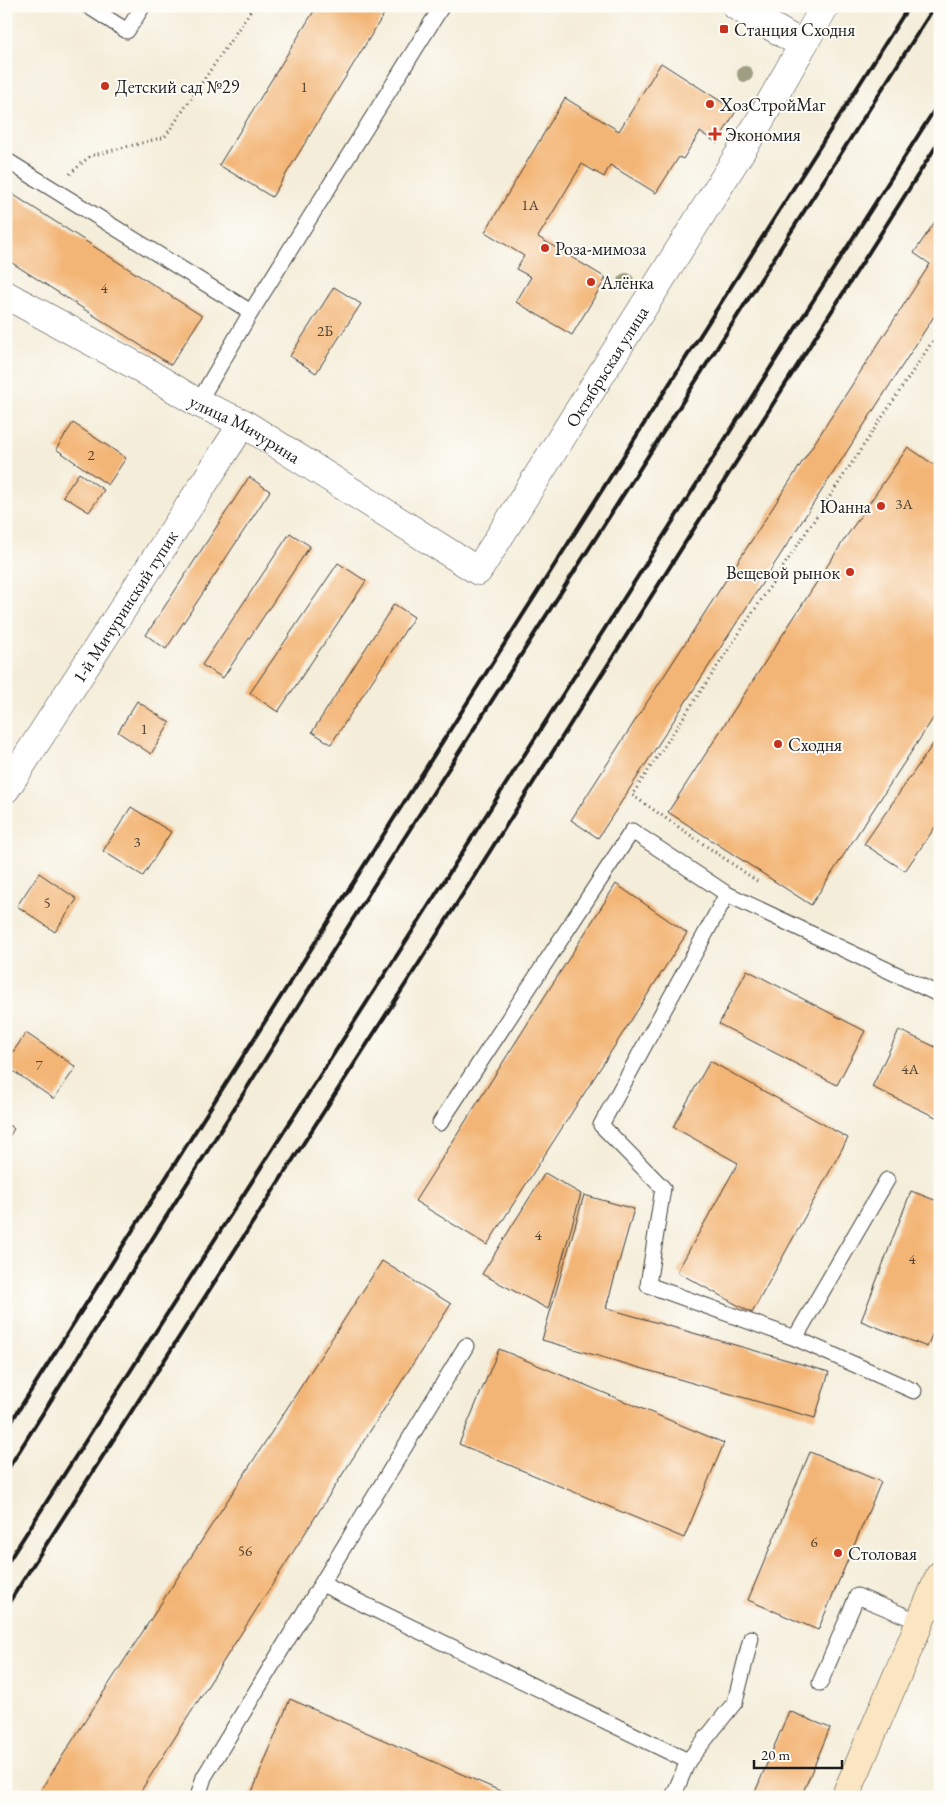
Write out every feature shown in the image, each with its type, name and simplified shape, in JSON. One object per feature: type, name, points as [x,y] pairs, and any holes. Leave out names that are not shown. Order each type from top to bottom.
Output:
[{"type":"main road","points":[[846,1797],[940,1575]]},
{"type":"street","points":[[736,6],[803,45]]},
{"type":"street","name":"Октябрьская улица","points":[[478,571],[758,124],[825,6]]},
{"type":"street","name":"улица Мичурина","points":[[6,295],[142,368],[198,403],[243,423],[478,571]]},
{"type":"street","name":"1-й Мичуринский тупик","points":[[6,789],[243,423]]},
{"type":"lane","points":[[88,6],[127,32],[143,6]]},
{"type":"lane","points":[[198,403],[251,312],[442,6]]},
{"type":"lane","points":[[6,160],[251,312]]},
{"type":"lane","points":[[440,1123],[632,831],[727,894],[940,995]]},
{"type":"lane","points":[[727,894],[601,1125],[663,1188],[648,1285],[795,1338],[914,1391]]},
{"type":"lane","points":[[795,1338],[887,1180]]},
{"type":"lane","points":[[198,1797],[204,1777],[466,1346]]},
{"type":"lane","points":[[322,1584],[688,1761]]},
{"type":"lane","points":[[820,1683],[857,1596],[920,1622]]},
{"type":"lane","points":[[673,1797],[688,1761],[735,1702],[751,1638]]},
{"type":"path","points":[[53,189],[90,156],[165,137],[254,6]]},
{"type":"path","points":[[760,883],[632,796],[940,330]]},
{"type":"building","points":[[317,6],[389,6],[272,197],[219,165]]},
{"type":"building","points":[[661,63],[736,111],[717,143],[700,132],[683,159],[679,157],[656,193],[610,165],[604,177],[582,164],[538,237],[606,278],[572,335],[516,302],[531,277],[516,269],[524,256],[485,232],[565,98],[619,131]]},
{"type":"building","points":[[6,190],[202,316],[171,365],[6,259]]},
{"type":"building","points":[[940,214],[940,307],[598,838],[571,820],[930,264],[914,253]]},
{"type":"building","points":[[334,287],[361,304],[316,373],[290,356]]},
{"type":"building","points":[[73,423],[126,458],[108,485],[56,449]]},
{"type":"building","points":[[908,447],[940,469],[940,708],[811,905],[668,812],[846,537]]},
{"type":"building","points":[[79,473],[104,490],[89,512],[63,496]]},
{"type":"building","points":[[249,477],[270,491],[166,649],[146,635]]},
{"type":"building","points":[[290,533],[310,546],[223,678],[202,665]]},
{"type":"building","points":[[338,563],[366,581],[278,712],[250,693]]},
{"type":"building","points":[[394,604],[414,617],[331,744],[312,732]]},
{"type":"building","points":[[137,701],[170,723],[151,754],[118,732]]},
{"type":"building","points":[[940,734],[940,820],[905,871],[864,844]]},
{"type":"building","points":[[131,807],[171,832],[143,876],[103,851]]},
{"type":"building","points":[[39,873],[77,899],[55,932],[17,906]]},
{"type":"building","points":[[616,884],[687,933],[487,1245],[415,1201]]},
{"type":"building","points":[[747,970],[865,1031],[837,1085],[719,1024]]},
{"type":"building","points":[[899,1030],[940,1049],[940,1119],[872,1087]]},
{"type":"building","points":[[26,1033],[76,1067],[54,1099],[6,1066],[6,1062]]},
{"type":"building","points":[[710,1061],[848,1138],[752,1313],[677,1272],[738,1163],[673,1127]]},
{"type":"building","points":[[6,1123],[14,1129],[6,1141]]},
{"type":"building","points":[[545,1173],[581,1194],[548,1309],[482,1274]]},
{"type":"building","points":[[911,1191],[940,1202],[940,1315],[927,1347],[861,1321]]},
{"type":"building","points":[[584,1195],[634,1209],[606,1308],[829,1372],[815,1418],[542,1340]]},
{"type":"building","points":[[382,1261],[451,1304],[137,1797],[36,1797]]},
{"type":"building","points":[[499,1349],[724,1443],[684,1538],[459,1444]]},
{"type":"building","points":[[810,1452],[881,1482],[818,1630],[748,1600]]},
{"type":"building","points":[[290,1699],[514,1797],[250,1797]]},
{"type":"building","points":[[789,1711],[830,1728],[801,1797],[753,1797]]},
{"type":"railway","points":[[6,1430],[909,6]]},
{"type":"railway","points":[[6,1472],[373,887],[935,6]]},
{"type":"railway","points":[[6,1565],[401,949],[940,101]]},
{"type":"railway","points":[[6,1607],[421,960],[940,140]]},
{"type":"place","name":"Станция Сходня","points":[[724,29]]},
{"type":"place","name":"Детский сад №29","points":[[105,86]]},
{"type":"place","name":"ХозСтройМаг","points":[[710,104]]},
{"type":"place","name":"Экономия","points":[[715,134]]},
{"type":"place","name":"Роза-мимоза","points":[[545,248]]},
{"type":"place","name":"Алёнка","points":[[591,282]]},
{"type":"place","name":"Юанна","points":[[881,506]]},
{"type":"place","name":"Вещевой рынок","points":[[850,572]]},
{"type":"place","name":"Сходня","points":[[778,744]]},
{"type":"place","name":"Столовая","points":[[838,1553]]}]
